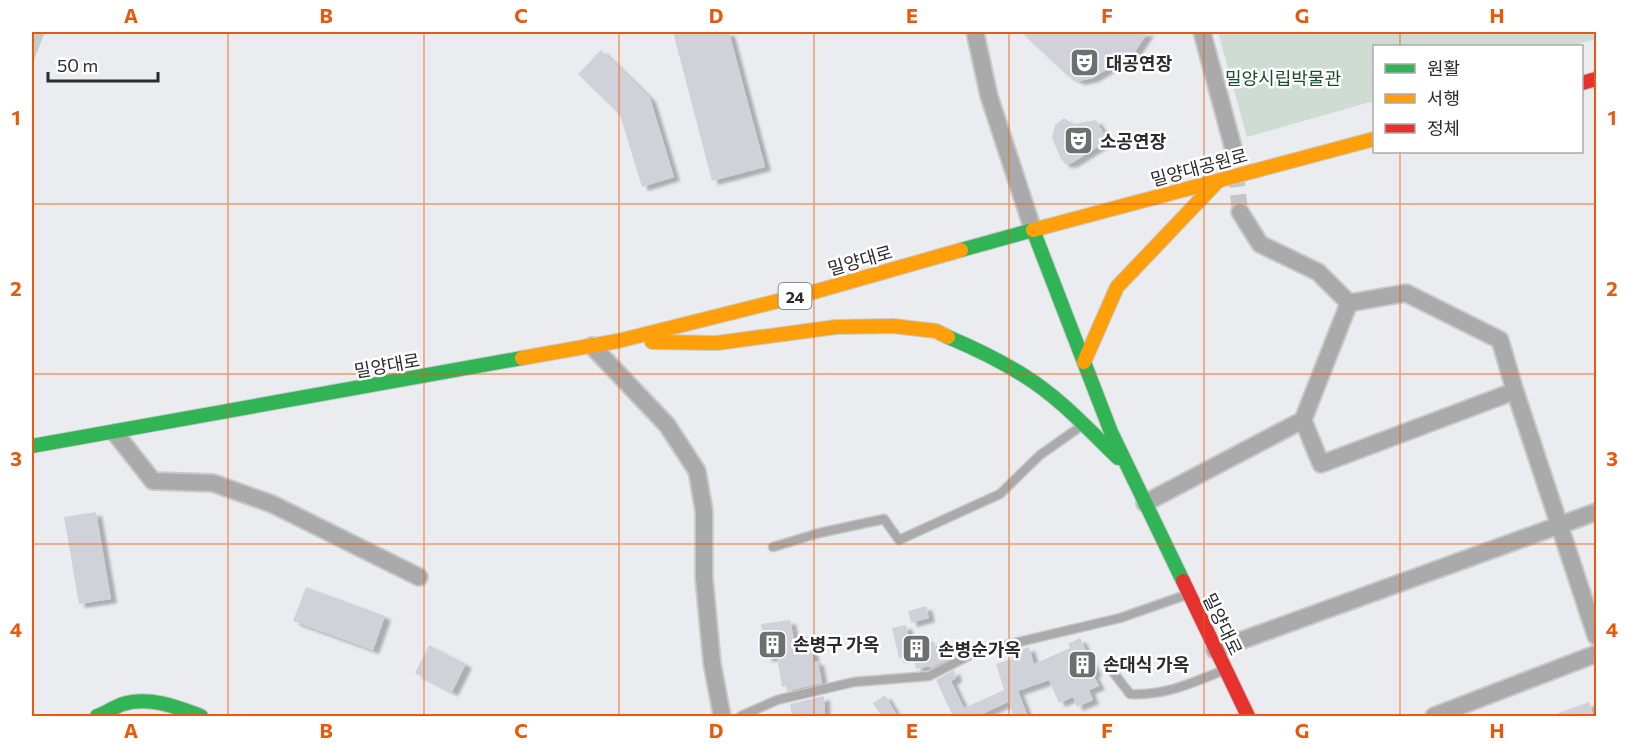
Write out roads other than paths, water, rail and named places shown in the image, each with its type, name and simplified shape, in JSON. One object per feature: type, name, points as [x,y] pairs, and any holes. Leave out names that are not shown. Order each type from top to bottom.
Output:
[{"type":"main road","name":"밀양대공원로","points":[[1033,230],[1373,139]]},
{"type":"main road","points":[[1084,362],[1117,287],[1218,181]]},
{"type":"main road","name":"밀양대로","points":[[32,446],[115,433],[618,341],[810,293],[1033,230],[1111,432],[1248,717]]},
{"type":"main road","points":[[618,341],[717,343],[836,327],[893,326],[936,331],[978,350],[1024,376],[1067,409],[1128,468]]},
{"type":"main road","points":[[98,717],[122,704],[145,701],[166,704],[201,717]]},
{"type":"street","points":[[975,32],[989,96],[1033,230]]},
{"type":"street","points":[[1202,32],[1233,147]]},
{"type":"street","points":[[1240,212],[1260,244],[1318,272],[1349,303]]},
{"type":"street","points":[[1349,303],[1406,293],[1500,340],[1596,636]]},
{"type":"street","points":[[1145,503],[1303,420],[1349,303]]},
{"type":"street","points":[[592,346],[667,425],[697,471],[704,511],[704,577],[712,663],[722,717]]},
{"type":"street","points":[[1303,420],[1321,464],[1515,391]]},
{"type":"street","points":[[115,433],[153,481],[213,483],[262,500],[419,577]]},
{"type":"street","points":[[1215,650],[1596,512]]},
{"type":"street","points":[[1434,717],[1468,710],[1596,654]]},
{"type":"lane","points":[[773,547],[819,533],[884,519],[899,540],[1000,494],[1040,455],[1083,425]]},
{"type":"lane","points":[[741,717],[777,700],[854,681],[929,676],[976,652],[1120,618],[1188,594]]},
{"type":"lane","points":[[1113,672],[1130,694],[1149,695],[1180,688],[1225,670]]},
{"type":"tunnel","points":[[1233,147],[1240,212]]},
{"type":"place","name":"대공연장","points":[[1085,63]]},
{"type":"place","name":"소공연장","points":[[1079,141]]},
{"type":"place","name":"손병구 가옥","points":[[772,644]]},
{"type":"place","name":"손병순가옥","points":[[917,649]]},
{"type":"place","name":"손대식 가옥","points":[[1082,664]]},
{"type":"park label","name":"밀양시립박물관","points":[[1283,78]]}]
